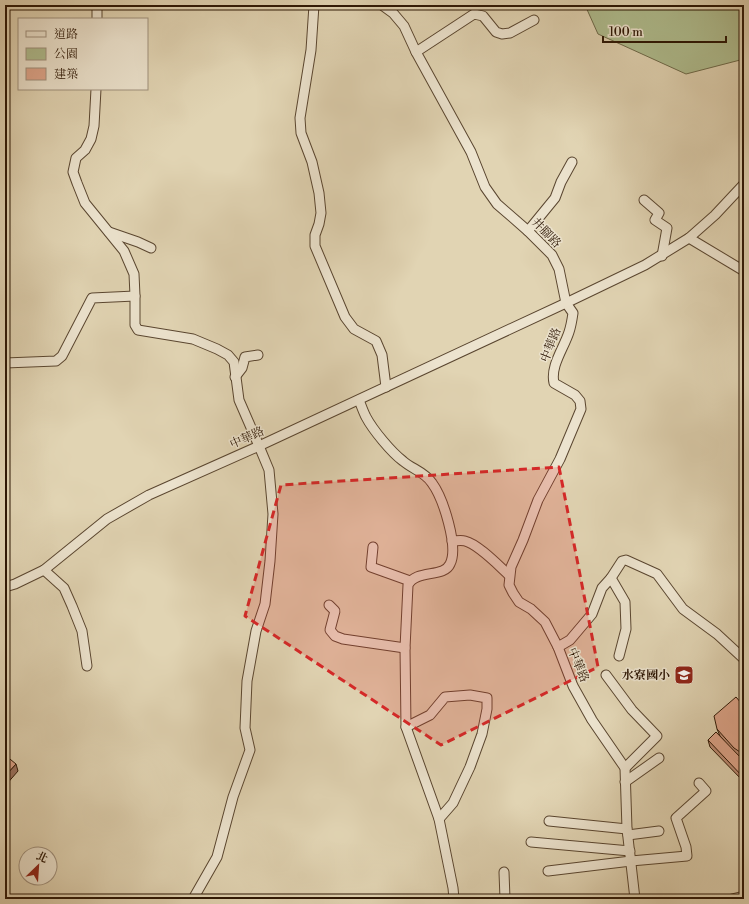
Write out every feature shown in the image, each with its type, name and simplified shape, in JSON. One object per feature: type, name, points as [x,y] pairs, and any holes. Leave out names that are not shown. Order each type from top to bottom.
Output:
[{"type":"street","points":[[97,5],[97,18]]},
{"type":"street","points":[[314,5],[311,50],[300,118],[301,133],[312,162],[319,193],[321,213],[315,235],[315,246],[345,317],[354,329],[376,341],[382,355],[386,387]]},
{"type":"street","name":"井腳路","points":[[382,5],[393,13],[404,26],[416,52],[471,152],[485,187],[497,204],[528,231],[552,255],[559,269],[566,303]]},
{"type":"street","points":[[416,52],[474,14],[483,16],[496,32],[502,34],[510,33],[534,20]]},
{"type":"street","points":[[96,90],[94,126],[91,139],[85,150],[76,158],[73,172],[85,203],[124,251],[134,274],[135,325],[138,330],[193,338],[228,355],[234,362],[239,400],[268,470],[273,514],[270,561],[265,604],[256,631],[247,681],[245,728],[250,750],[233,797],[217,857],[193,899]]},
{"type":"street","points":[[528,231],[555,198],[561,182],[572,162]]},
{"type":"street","points":[[566,303],[662,256],[689,238],[715,215],[744,184]]},
{"type":"street","points":[[644,200],[659,213],[656,220],[667,228],[662,256]]},
{"type":"street","points":[[108,232],[151,248]]},
{"type":"street","points":[[689,238],[744,271]]},
{"type":"street","points":[[5,363],[56,361],[62,356],[92,298],[135,296]]},
{"type":"street","name":"中華路","points":[[5,587],[15,584],[44,570],[107,519],[149,495],[359,400],[566,303],[572,313],[572,322],[552,375],[554,383],[575,394],[580,401],[581,410],[560,459],[538,500],[524,540],[511,568],[509,585],[512,593],[519,602],[531,608],[545,622],[558,647],[573,686],[592,720],[625,768]]},
{"type":"street","points":[[235,377],[242,368],[245,357],[258,354]]},
{"type":"street","points":[[359,400],[366,418],[388,448],[403,461],[424,474],[432,483],[446,513],[452,541],[452,562],[449,568],[444,571],[418,576],[410,581],[408,585],[405,648],[406,727],[439,819],[454,899]]},
{"type":"street","points":[[452,541],[465,541],[472,544],[509,575]]},
{"type":"street","points":[[373,547],[371,567],[410,581]]},
{"type":"street","points":[[558,647],[570,640],[592,614],[602,588],[622,561],[626,560],[657,574],[683,609],[716,634],[744,659]]},
{"type":"street","points":[[44,570],[64,588],[82,630],[87,666]]},
{"type":"street","points":[[610,578],[625,602],[626,629],[619,656]]},
{"type":"street","points":[[330,604],[335,611],[330,630],[335,636],[343,639],[405,648]]},
{"type":"street","points":[[606,675],[632,710],[657,736],[625,768],[628,832],[635,899]]},
{"type":"street","points":[[406,727],[430,714],[445,697],[470,695],[486,698],[487,709],[482,734],[472,760],[453,803],[439,819]]},
{"type":"street","points":[[625,782],[660,758]]},
{"type":"street","points":[[548,871],[687,856],[686,847],[676,818],[706,790],[699,783]]},
{"type":"street","points":[[549,821],[628,832],[659,831]]},
{"type":"street","points":[[531,842],[630,851]]},
{"type":"street","points":[[504,872],[505,899]]},
{"type":"street","points":[[732,899],[744,896]]},
{"type":"highlighted area","points":[[559,467],[598,667],[441,745],[245,616],[281,485]]},
{"type":"green space","points":[[585,5],[744,5],[744,59],[686,74],[598,34]]},
{"type":"building","points":[[736,697],[742,704],[744,702],[743,754],[734,748],[717,729],[714,716]]},
{"type":"building","points":[[716,732],[741,758],[744,755],[744,778],[708,740]]},
{"type":"building","points":[[5,755],[16,764],[5,776]]},
{"type":"place","name":"水寮國小","points":[[684,675]]}]
